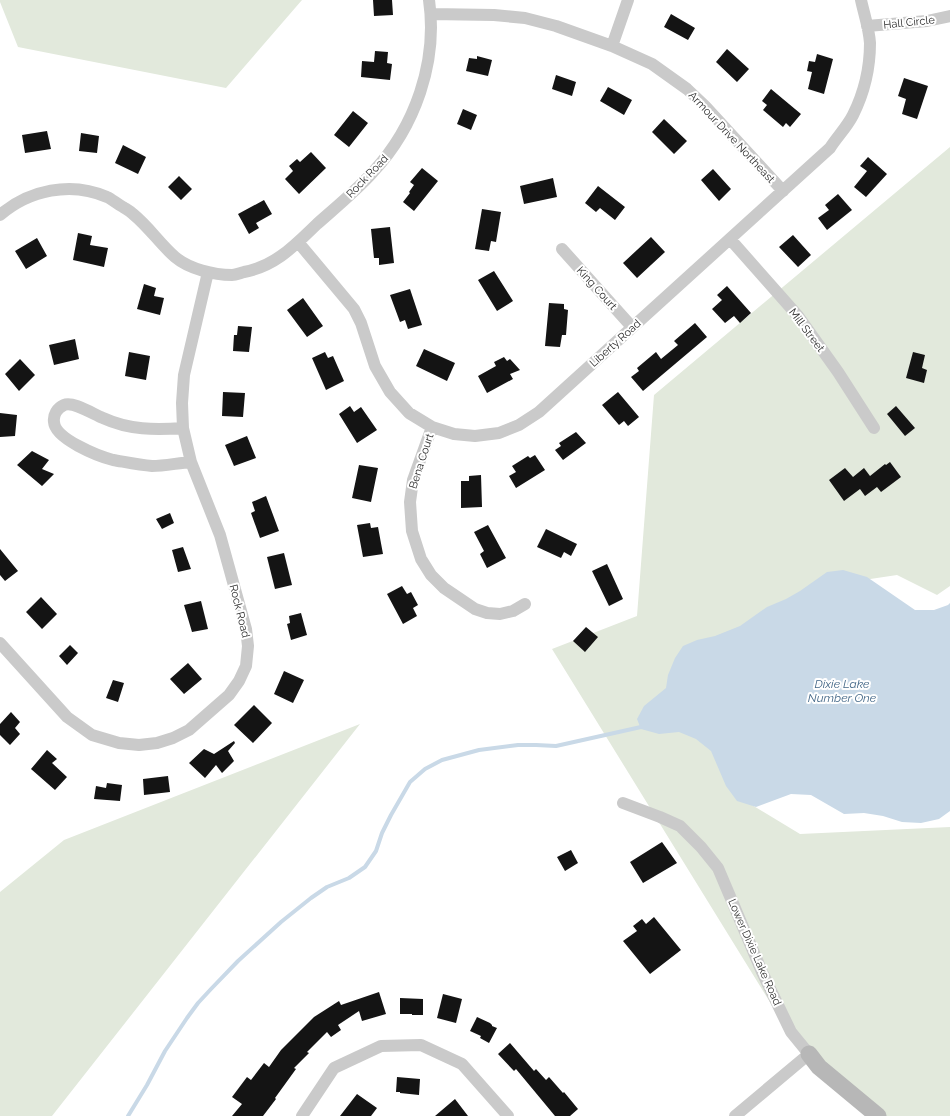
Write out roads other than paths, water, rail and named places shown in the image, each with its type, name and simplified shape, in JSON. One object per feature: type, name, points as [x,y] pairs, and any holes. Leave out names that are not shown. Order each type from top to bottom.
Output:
[{"type":"street","name":"Rock Road","points":[[0,215],[18,202],[34,195],[54,190],[71,189],[91,192],[107,197],[133,214],[176,258],[191,267],[208,272],[232,275],[256,270],[276,260],[298,242],[372,173],[389,154],[403,132],[417,103],[426,75],[430,46],[431,14],[428,0]]},
{"type":"street","points":[[612,46],[628,0]]},
{"type":"street","name":"Liberty Road","points":[[298,242],[354,309],[361,323],[375,366],[390,392],[409,413],[432,427],[454,434],[475,436],[499,433],[518,426],[539,412],[830,148],[852,116],[862,94],[867,71],[870,42],[861,0]]},
{"type":"street","name":"Armour Drive Northeast","points":[[431,14],[494,15],[525,18],[556,26],[612,46],[652,64],[687,89],[705,106],[783,191]]},
{"type":"street","name":"Hall Circle","points":[[867,26],[927,21],[950,16]]},
{"type":"street","name":"Mill Street","points":[[730,239],[798,316],[838,372],[874,428]]},
{"type":"street","name":"King Court","points":[[562,249],[632,327]]},
{"type":"street","name":"Rock Road","points":[[0,643],[67,717],[92,735],[119,743],[139,745],[157,743],[173,738],[189,730],[230,695],[239,681],[246,666],[248,646],[246,630],[220,535],[191,462],[183,428],[182,403],[184,375],[208,272]]},
{"type":"street","points":[[183,428],[158,430],[129,427],[104,419],[71,403],[64,404],[60,407],[54,416],[54,424],[58,432],[72,442],[91,452],[112,460],[153,466],[191,462]]},
{"type":"street","name":"Bena Court","points":[[432,427],[413,480],[410,502],[412,531],[421,559],[431,575],[444,588],[475,609],[488,613],[500,614],[513,611],[525,604]]},
{"type":"street","name":"Lower Dixie Lake Road","points":[[623,803],[680,826],[701,847],[718,868],[762,972],[791,1032],[819,1067],[878,1116]]},
{"type":"street","points":[[302,1116],[334,1068],[381,1046],[421,1045],[462,1064],[508,1116]]},
{"type":"street","points":[[735,1116],[809,1054]]},
{"type":"water","name":"Dixie Lake Number One","points":[[843,570],[867,577],[915,610],[934,610],[950,603],[950,811],[939,819],[921,823],[902,822],[883,816],[864,813],[844,814],[811,795],[791,794],[756,807],[737,801],[726,786],[711,751],[696,739],[679,732],[659,734],[641,729],[637,719],[644,706],[666,688],[668,675],[675,658],[683,646],[740,626],[767,607],[800,591],[827,572]]},
{"type":"waterway","points":[[128,1116],[165,1051],[198,1003],[238,961],[281,922],[327,887],[349,878],[365,867],[376,851],[382,833],[410,782],[425,769],[442,760],[479,750],[518,745],[556,746],[641,727]]}]
